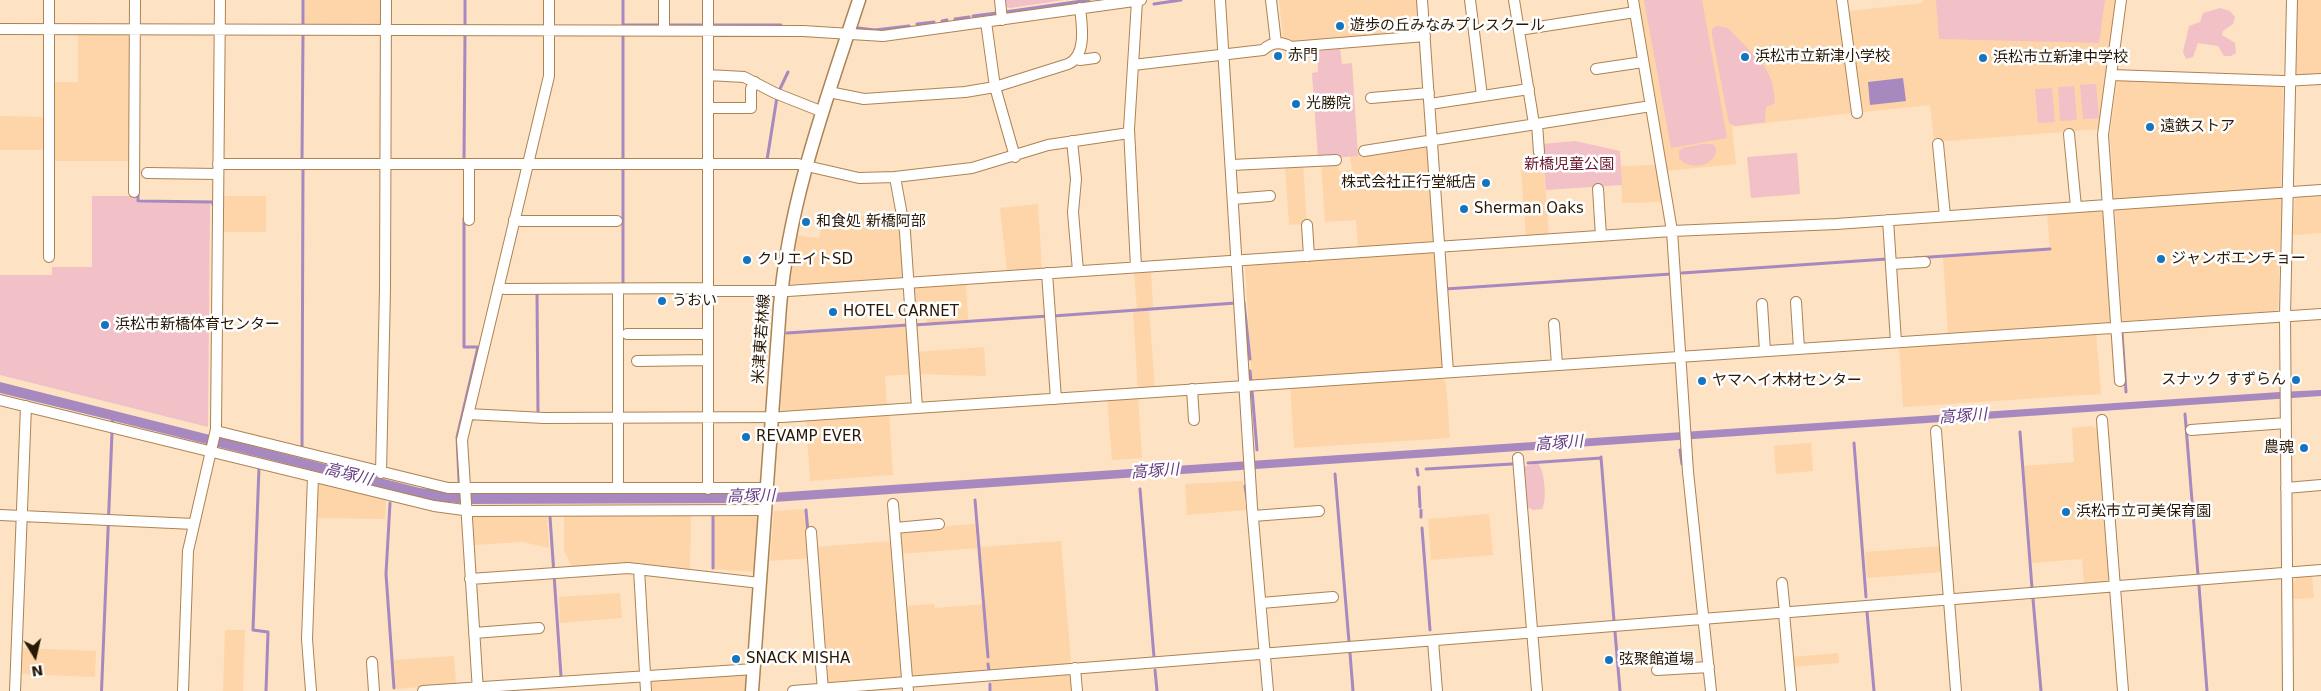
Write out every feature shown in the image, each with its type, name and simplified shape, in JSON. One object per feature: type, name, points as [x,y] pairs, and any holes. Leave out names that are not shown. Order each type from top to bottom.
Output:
[{"type":"main road","name":"米津東若林線","points":[[752,691],[782,291],[790,230],[806,166],[859,0]]},
{"type":"street","points":[[48,257],[49,0]]},
{"type":"street","points":[[134,192],[135,0]]},
{"type":"street","points":[[182,691],[188,556],[215,432],[220,0]]},
{"type":"street","points":[[382,473],[386,0]]},
{"type":"street","points":[[478,689],[462,440],[549,76],[549,0]]},
{"type":"street","points":[[664,0],[664,31]]},
{"type":"street","points":[[708,0],[708,489]]},
{"type":"street","points":[[1000,0],[1002,20]]},
{"type":"street","points":[[0,29],[708,31],[815,32],[883,36],[1141,0]]},
{"type":"street","points":[[1220,0],[1246,386],[1250,474],[1268,691]]},
{"type":"street","points":[[1272,0],[1276,44]]},
{"type":"street","points":[[1422,0],[1448,372]]},
{"type":"street","points":[[1470,0],[1482,96]]},
{"type":"street","points":[[1514,0],[1536,124],[1539,152]]},
{"type":"street","points":[[1633,0],[1672,231],[1687,444],[1711,691]]},
{"type":"street","points":[[1842,0],[1857,113]]},
{"type":"street","points":[[2120,381],[2103,135],[2121,0]]},
{"type":"street","points":[[2288,691],[2285,316],[2292,0]]},
{"type":"street","points":[[1136,1],[1129,133],[1136,267]]},
{"type":"street","points":[[829,92],[864,99],[965,92],[995,87],[1068,64],[1077,58],[1081,45],[1080,8]]},
{"type":"street","points":[[1519,30],[1635,12]]},
{"type":"street","points":[[986,22],[995,87],[1014,156]]},
{"type":"street","points":[[1133,65],[1263,50],[1269,44],[1284,43],[1291,47],[1425,36]]},
{"type":"street","points":[[1077,58],[1080,60],[1095,58]]},
{"type":"street","points":[[1596,69],[1643,62]]},
{"type":"street","points":[[2111,74],[2290,80],[2321,79]]},
{"type":"street","points":[[708,75],[744,77],[823,112]]},
{"type":"street","points":[[708,108],[751,108],[751,89],[755,82]]},
{"type":"street","points":[[1371,98],[1482,96],[1529,89]]},
{"type":"street","points":[[1364,151],[1651,106]]},
{"type":"street","points":[[154,176],[218,169],[385,164],[798,164],[859,178],[895,177],[966,169],[1014,156],[1038,147],[1129,133]]},
{"type":"street","points":[[2069,134],[2076,207]]},
{"type":"street","points":[[1072,141],[1076,179],[1073,212],[1078,271]]},
{"type":"street","points":[[1938,144],[1945,216]]},
{"type":"street","points":[[1231,165],[1336,160]]},
{"type":"street","points":[[468,220],[469,164]]},
{"type":"street","points":[[895,177],[905,232],[917,408]]},
{"type":"street","points":[[1598,189],[1601,236]]},
{"type":"street","points":[[498,288],[782,291],[1672,231],[1888,220],[2321,190]]},
{"type":"street","points":[[1233,199],[1270,196]]},
{"type":"street","points":[[514,220],[522,222],[617,222]]},
{"type":"street","points":[[1888,220],[1896,342]]},
{"type":"street","points":[[1306,225],[1309,256]]},
{"type":"street","points":[[1890,264],[1925,262]]},
{"type":"street","points":[[1047,273],[1056,399]]},
{"type":"street","points":[[618,289],[618,482]]},
{"type":"street","points":[[1796,302],[1799,349]]},
{"type":"street","points":[[1762,304],[1765,351]]},
{"type":"street","points":[[468,414],[544,418],[772,417],[2321,314]]},
{"type":"street","points":[[1554,324],[1556,365]]},
{"type":"street","points":[[627,334],[708,334]]},
{"type":"street","points":[[638,361],[708,360]]},
{"type":"street","points":[[1192,390],[1194,420]]},
{"type":"street","points":[[0,400],[211,450],[416,503],[466,509],[766,508]]},
{"type":"street","points":[[15,691],[26,406]]},
{"type":"street","points":[[2102,420],[2123,691]]},
{"type":"street","points":[[2191,430],[2286,423]]},
{"type":"street","points":[[1936,430],[1956,691]]},
{"type":"street","points":[[215,432],[441,487],[465,489],[767,489]]},
{"type":"street","points":[[1518,458],[1537,691]]},
{"type":"street","points":[[311,691],[307,639],[312,477]]},
{"type":"street","points":[[2286,488],[2321,485]]},
{"type":"street","points":[[894,504],[908,686]]},
{"type":"street","points":[[1253,516],[1318,511]]},
{"type":"street","points":[[0,515],[194,524]]},
{"type":"street","points":[[895,528],[939,524]]},
{"type":"street","points":[[811,532],[823,690]]},
{"type":"street","points":[[470,579],[628,568],[760,583]]},
{"type":"street","points":[[638,569],[646,691]]},
{"type":"street","points":[[793,691],[908,686],[1075,668],[2321,570]]},
{"type":"street","points":[[1782,583],[1791,691]]},
{"type":"street","points":[[1261,603],[1332,597]]},
{"type":"street","points":[[474,633],[539,628]]},
{"type":"street","points":[[1433,641],[1437,691]]},
{"type":"street","points":[[372,662],[374,691]]},
{"type":"street","points":[[1657,670],[1709,667]]},
{"type":"street","points":[[1075,668],[1077,691]]},
{"type":"street","points":[[423,691],[478,689],[645,675],[754,669]]},
{"type":"shaded area","points":[[305,0],[381,0],[381,23],[379,25],[305,25]]},
{"type":"shaded area","name":"遊歩の丘みなみプレスクール","points":[[1279,0],[1419,0],[1420,15],[1399,17],[1400,36],[1292,44],[1283,39]]},
{"type":"shaded area","name":"浜松市立新津小学校","points":[[1636,0],[1836,0],[1852,113],[1732,127],[1736,164],[1666,171]]},
{"type":"shaded area","name":"浜松市立新津中学校","points":[[1923,0],[2118,0],[2101,129],[1934,142],[1930,105],[1863,112],[1849,11],[1923,3]]},
{"type":"shaded area","points":[[2297,0],[2321,0],[2321,76],[2297,77],[2295,75]]},
{"type":"shaded area","points":[[78,34],[130,34],[132,161],[52,161],[52,82],[78,82]]},
{"type":"shaded area","points":[[2117,78],[2283,84],[2281,187],[2279,189],[2114,200],[2110,135]]},
{"type":"shaded area","points":[[0,116],[45,117],[45,150],[0,150]]},
{"type":"shaded area","points":[[1430,143],[1434,244],[1358,249],[1356,220],[1325,222],[1321,164],[1338,163],[1339,171],[1352,170],[1350,156]]},
{"type":"shaded area","points":[[1303,165],[1307,224],[1289,225],[1285,166]]},
{"type":"shaded area","points":[[1658,165],[1664,202],[1622,203],[1621,166]]},
{"type":"shaded area","points":[[1544,168],[1549,236],[1526,237],[1521,169]]},
{"type":"shaded area","points":[[2321,194],[2321,233],[2293,235],[2295,198],[2297,196]]},
{"type":"shaded area","points":[[222,196],[266,196],[266,232],[221,232]]},
{"type":"shaded area","points":[[2280,196],[2282,198],[2278,309],[2276,311],[2122,321],[2115,208]]},
{"type":"shaded area","points":[[1038,204],[1042,270],[1007,272],[1000,208]]},
{"type":"shaded area","points":[[2105,208],[2113,324],[1948,335],[1943,256],[2050,249],[2047,212]]},
{"type":"shaded area","points":[[899,213],[905,277],[903,279],[791,286],[789,284],[796,235],[819,238],[823,220]]},
{"type":"shaded area","points":[[1435,251],[1445,369],[1252,382],[1245,264]]},
{"type":"shaded area","points":[[1151,271],[1153,308],[1137,309],[1134,272]]},
{"type":"shaded area","points":[[966,283],[968,320],[927,323],[926,307],[912,307],[911,287]]},
{"type":"shaded area","points":[[1149,310],[1155,388],[1138,390],[1133,311]]},
{"type":"shaded area","points":[[909,326],[912,374],[885,376],[887,406],[780,414],[786,334]]},
{"type":"shaded area","points":[[2096,332],[2101,394],[1903,407],[1899,345]]},
{"type":"shaded area","points":[[984,347],[986,376],[917,374],[915,352]]},
{"type":"shaded area","points":[[1440,376],[1446,382],[1450,438],[1294,448],[1290,386]]},
{"type":"shaded area","points":[[1138,397],[1142,458],[1112,460],[1107,399]]},
{"type":"shaded area","points":[[889,413],[893,475],[810,481],[806,419]]},
{"type":"shaded area","name":"浜松市立可美保育園","points":[[2093,426],[2098,430],[2109,578],[2106,583],[2084,584],[2082,559],[2032,563],[2024,466],[2074,462],[2072,428]]},
{"type":"shaded area","points":[[1811,443],[1813,471],[1776,474],[1774,446]]},
{"type":"shaded area","points":[[1243,481],[1246,510],[1187,515],[1185,484]]},
{"type":"shaded area","points":[[318,483],[386,500],[385,519],[317,518]]},
{"type":"shaded area","points":[[805,509],[809,558],[770,561],[774,511]]},
{"type":"shaded area","points":[[714,513],[759,513],[755,572],[714,569]]},
{"type":"shaded area","points":[[470,514],[547,514],[549,548],[523,542],[472,545]]},
{"type":"shaded area","points":[[564,514],[691,514],[690,573],[573,569],[564,551]]},
{"type":"shaded area","points":[[1489,514],[1493,555],[1431,560],[1428,519]]},
{"type":"shaded area","points":[[975,524],[977,548],[900,554],[898,530]]},
{"type":"shaded area","points":[[892,541],[903,675],[900,678],[829,684],[826,681],[815,547]]},
{"type":"shaded area","points":[[1061,541],[1071,661],[1068,665],[912,677],[909,674],[904,606],[934,604],[935,608],[985,604],[981,547]]},
{"type":"shaded area","points":[[1940,546],[1943,572],[1867,578],[1865,552]]},
{"type":"shaded area","points":[[2312,576],[2314,598],[2293,599],[2293,583],[2298,577]]},
{"type":"shaded area","points":[[620,593],[622,618],[560,623],[559,597]]},
{"type":"shaded area","points":[[225,630],[245,630],[243,691],[223,691]]},
{"type":"shaded area","points":[[22,648],[96,651],[95,677],[21,674]]},
{"type":"shaded area","points":[[1838,653],[1839,663],[1792,667],[1791,657]]},
{"type":"shaded area","points":[[454,656],[456,684],[396,689],[394,660]]},
{"type":"shaded area","points":[[1069,673],[1072,676],[1073,691],[992,691],[992,679]]},
{"type":"shaded area","points":[[747,674],[746,691],[649,691],[650,679]]},
{"type":"green space","points":[[1003,0],[1064,0],[1010,8],[1004,6]]},
{"type":"green space","points":[[1644,0],[1702,0],[1727,138],[1671,148]]},
{"type":"green space","points":[[1936,0],[2105,0],[2099,43],[1939,39]]},
{"type":"green space","points":[[2220,8],[2230,11],[2235,17],[2233,24],[2223,31],[2222,35],[2235,43],[2236,53],[2231,56],[2224,56],[2218,46],[2198,43],[2193,57],[2186,59],[2183,52],[2189,26],[2200,22],[2203,13]]},
{"type":"green space","points":[[1717,26],[1728,28],[1765,67],[1772,81],[1775,101],[1774,104],[1766,107],[1765,122],[1736,126],[1729,123],[1712,35],[1712,29]]},
{"type":"green space","points":[[1340,49],[1342,64],[1352,63],[1358,156],[1318,159],[1312,73],[1318,72],[1317,51]]},
{"type":"green space","points":[[2096,84],[2099,118],[2083,119],[2080,85]]},
{"type":"green space","points":[[2074,86],[2077,120],[2060,121],[2058,87]]},
{"type":"green space","points":[[2052,88],[2055,122],[2038,123],[2035,89]]},
{"type":"green space","name":"新橋児童公園","points":[[1575,141],[1620,151],[1622,185],[1546,190],[1542,144]]},
{"type":"green space","points":[[1713,144],[1716,148],[1712,159],[1707,163],[1695,166],[1689,165],[1679,158],[1679,151],[1683,148]]},
{"type":"green space","points":[[1797,153],[1800,194],[1751,198],[1747,157]]},
{"type":"green space","name":"浜松市新橋体育センター","points":[[92,196],[137,196],[137,203],[210,203],[208,427],[0,375],[0,275],[52,275],[52,267],[92,267]]},
{"type":"green space","points":[[1538,464],[1542,473],[1545,493],[1542,509],[1533,510],[1527,507],[1523,467]]},
{"type":"water","points":[[1903,78],[1906,101],[1870,105],[1868,82]]},
{"type":"water","name":"高塚川","points":[[0,382],[420,488],[470,494],[772,493],[2280,392],[2321,390],[2321,396],[759,503],[469,504],[435,501],[114,421],[103,691],[100,691],[111,420],[0,393]]},
{"type":"waterway","points":[[303,0],[303,24]]},
{"type":"waterway","points":[[465,0],[465,25]]},
{"type":"waterway","points":[[623,0],[623,26]]},
{"type":"waterway","points":[[1005,12],[1089,0]]},
{"type":"waterway","points":[[1154,4],[1181,0]]},
{"type":"waterway","points":[[973,16],[997,13]]},
{"type":"waterway","points":[[955,19],[969,17]]},
{"type":"waterway","points":[[942,21],[947,20]]},
{"type":"waterway","points":[[917,24],[934,22]]},
{"type":"waterway","points":[[623,25],[658,25]]},
{"type":"waterway","points":[[670,25],[702,25]]},
{"type":"waterway","points":[[714,25],[781,25]]},
{"type":"waterway","points":[[858,28],[875,30],[909,26]]},
{"type":"waterway","points":[[302,160],[303,35]]},
{"type":"waterway","points":[[464,161],[465,35]]},
{"type":"waterway","points":[[623,36],[623,161]]},
{"type":"waterway","points":[[779,91],[788,72]]},
{"type":"waterway","points":[[767,160],[777,97]]},
{"type":"waterway","points":[[302,449],[303,167]]},
{"type":"waterway","points":[[623,167],[623,284]]},
{"type":"waterway","points":[[138,191],[138,201],[213,202],[213,205]]},
{"type":"waterway","points":[[459,481],[457,437],[478,347],[464,347],[464,218]]},
{"type":"waterway","points":[[1915,258],[2050,249]]},
{"type":"waterway","points":[[1682,273],[1887,259]]},
{"type":"waterway","points":[[1445,289],[1671,274]]},
{"type":"waterway","points":[[537,293],[538,414]]},
{"type":"waterway","points":[[1053,316],[1236,303]]},
{"type":"waterway","points":[[1244,303],[1250,359]]},
{"type":"waterway","points":[[914,325],[1048,316]]},
{"type":"waterway","points":[[787,333],[908,325]]},
{"type":"waterway","points":[[2122,333],[2126,392]]},
{"type":"waterway","points":[[1250,371],[1251,381]]},
{"type":"waterway","points":[[1252,390],[1257,450]]},
{"type":"waterway","points":[[2185,414],[2198,575]]},
{"type":"waterway","points":[[2020,432],[2032,588]]},
{"type":"waterway","points":[[1854,443],[1866,597]]},
{"type":"waterway","points":[[1680,450],[1682,464]]},
{"type":"waterway","points":[[1601,457],[1614,621]]},
{"type":"waterway","name":"高塚川","points":[[1528,463],[1601,458]]},
{"type":"waterway","points":[[1426,469],[1512,464]]},
{"type":"waterway","points":[[259,467],[253,630],[268,632],[266,691]]},
{"type":"waterway","points":[[1417,469],[1418,475]]},
{"type":"waterway","points":[[1335,474],[1349,642]]},
{"type":"waterway","points":[[1245,486],[1247,499]]},
{"type":"waterway","points":[[1419,487],[1420,507]]},
{"type":"waterway","name":"高塚川","points":[[1140,489],[1154,657]]},
{"type":"waterway","points":[[975,500],[988,657]]},
{"type":"waterway","points":[[390,503],[386,574],[394,688]]},
{"type":"waterway","points":[[806,510],[808,533]]},
{"type":"waterway","points":[[1421,510],[1421,517]]},
{"type":"waterway","points":[[713,513],[713,568]]},
{"type":"waterway","points":[[550,517],[561,676]]},
{"type":"waterway","points":[[1422,528],[1430,630]]},
{"type":"waterway","points":[[2199,586],[2207,691]]},
{"type":"waterway","points":[[2033,599],[2041,691]]},
{"type":"waterway","points":[[1867,612],[1874,691]]},
{"type":"waterway","points":[[1615,632],[1620,691]]},
{"type":"waterway","points":[[1350,653],[1353,691]]},
{"type":"waterway","points":[[988,664],[989,671]]},
{"type":"waterway","points":[[1155,670],[1157,691]]},
{"type":"waterway","points":[[990,684],[990,691]]},
{"type":"place","name":"遊歩の丘みなみプレスクール","points":[[1340,26]]},
{"type":"place","name":"赤門","points":[[1278,56]]},
{"type":"place","name":"浜松市立新津小学校","points":[[1745,57]]},
{"type":"place","name":"浜松市立新津中学校","points":[[1983,58]]},
{"type":"place","name":"光勝院","points":[[1296,104]]},
{"type":"place","name":"遠鉄ストア","points":[[2150,127]]},
{"type":"place","name":"株式会社正行堂紙店","points":[[1486,183]]},
{"type":"place","name":"Sherman Oaks","points":[[1464,209]]},
{"type":"place","name":"和食処 新橋阿部","points":[[806,222]]},
{"type":"place","name":"ジャンボエンチョー","points":[[2161,259]]},
{"type":"place","name":"クリエイトSD","points":[[747,260]]},
{"type":"place","name":"うおい","points":[[662,301]]},
{"type":"place","name":"HOTEL CARNET","points":[[833,312]]},
{"type":"place","name":"浜松市新橋体育センター","points":[[105,325]]},
{"type":"place","name":"スナック すずらん","points":[[2296,380]]},
{"type":"place","name":"ヤマヘイ木材センター","points":[[1702,381]]},
{"type":"place","name":"REVAMP EVER","points":[[746,437]]},
{"type":"place","name":"農魂","points":[[2304,448]]},
{"type":"place","name":"浜松市立可美保育園","points":[[2066,512]]},
{"type":"place","name":"SNACK MISHA","points":[[736,659]]},
{"type":"place","name":"弦聚館道場","points":[[1609,660]]}]
